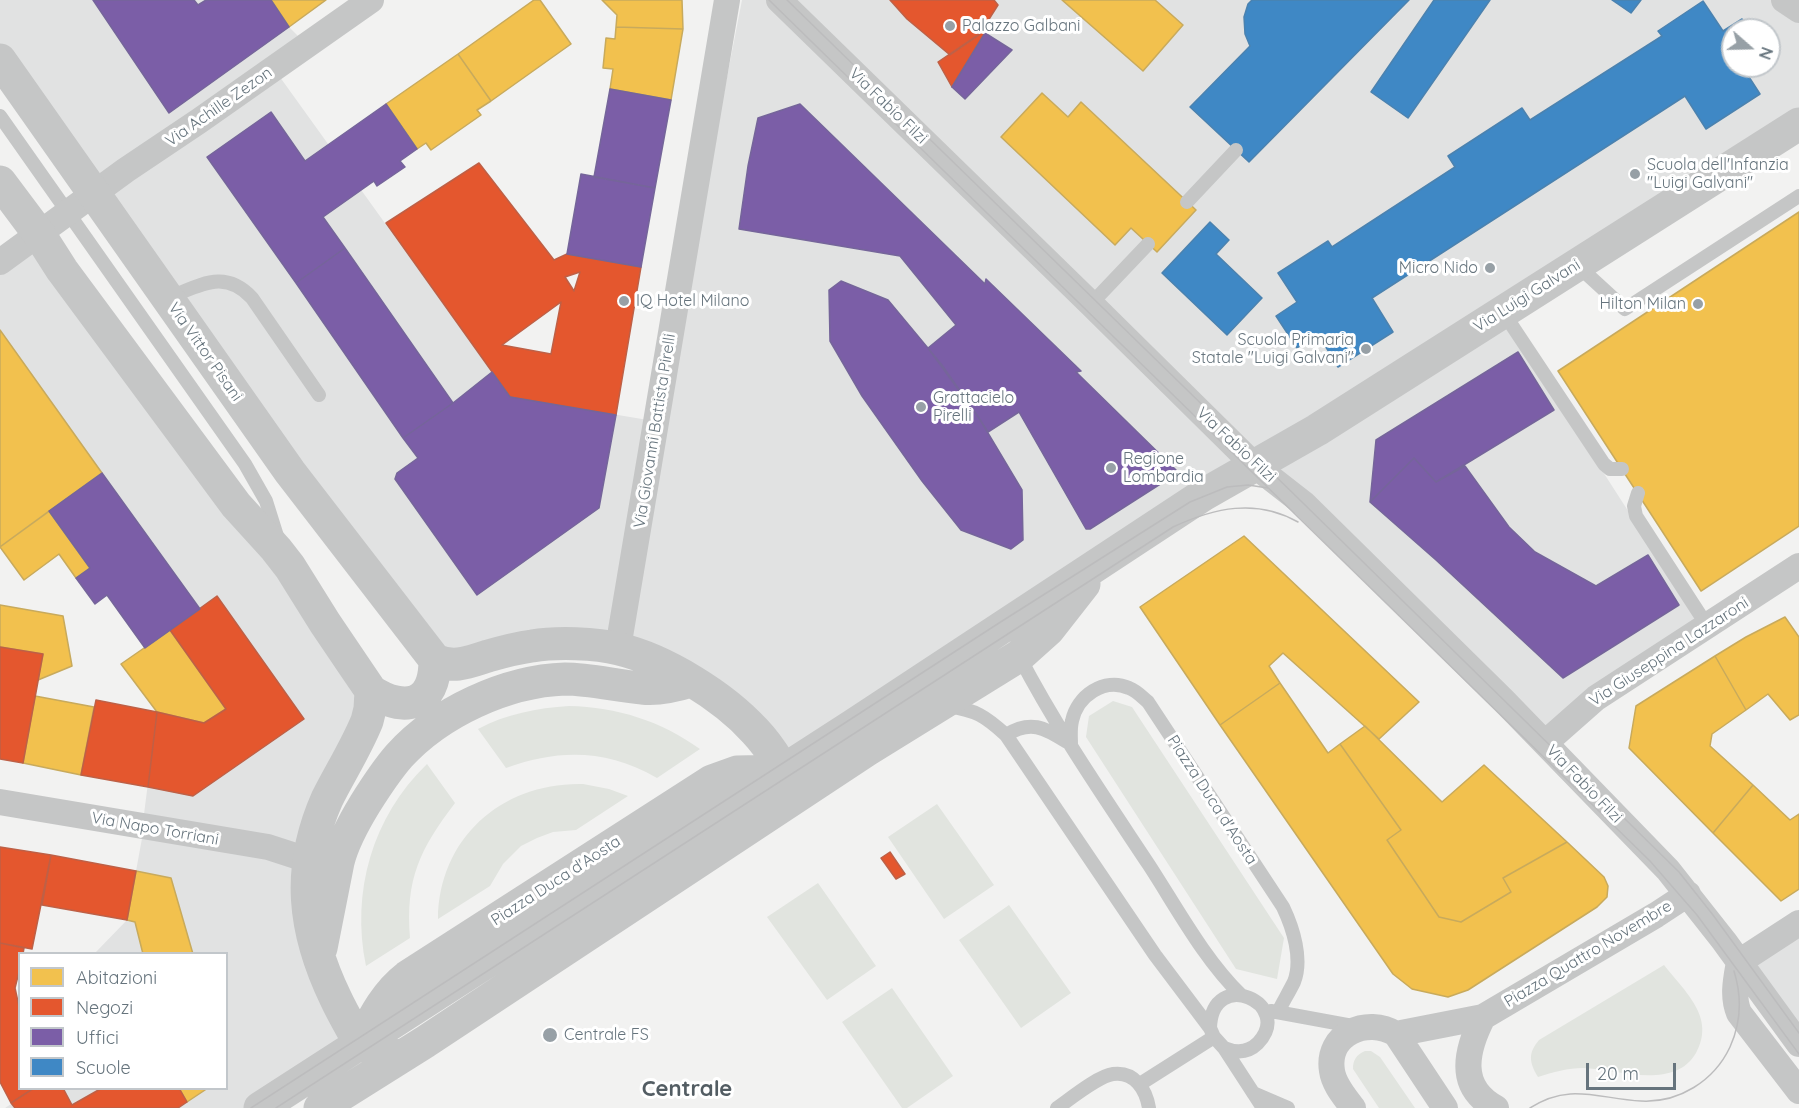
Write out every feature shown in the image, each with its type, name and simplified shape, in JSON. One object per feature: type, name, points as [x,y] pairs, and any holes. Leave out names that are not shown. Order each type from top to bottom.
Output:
[{"type":"street","name":"Via Achille Zezon","points":[[0,262],[94,193],[371,0]]},
{"type":"street","name":"Via Giovanni Battista Pirelli","points":[[618,648],[728,0]]},
{"type":"street","name":"Via Fabio Filzi","points":[[779,0],[1254,465],[1304,504],[1504,701],[1668,870],[1688,894]]},
{"type":"street","points":[[1784,0],[1799,10]]},
{"type":"street","name":"Via Vittor Pisani","points":[[0,60],[295,479],[426,649]]},
{"type":"street","name":"Via Luigi Galvani","points":[[1254,465],[1317,430],[1799,124]]},
{"type":"street","name":"Via Vittor Pisani","points":[[0,182],[39,234],[62,270],[236,505],[284,558],[324,623],[367,685]]},
{"type":"street","points":[[320,1108],[399,1057],[790,783],[1002,628],[1203,495],[1254,465]]},
{"type":"street","points":[[790,783],[939,705],[1019,656],[1058,619],[1099,564]]},
{"type":"street","name":"Via Giuseppina Lazzaroni","points":[[1545,743],[1596,698],[1799,567]]},
{"type":"street","points":[[1002,628],[1019,656]]},
{"type":"street","points":[[426,649],[445,664],[467,664],[507,651],[546,644],[618,648],[662,665],[691,681],[743,719],[766,744],[790,783]]},
{"type":"street","points":[[367,685],[394,702],[401,704],[414,702],[426,693],[435,670],[426,649]]},
{"type":"street","points":[[319,955],[338,862],[353,825],[386,771],[409,746],[439,723],[463,708],[496,693],[543,681],[578,680],[656,688],[691,681]]},
{"type":"street","points":[[367,685],[370,709],[367,721],[327,800],[308,860],[307,907],[309,923],[335,999],[360,1044],[399,1057]]},
{"type":"street","name":"Piazza Duca d'Aosta","points":[[260,1108],[360,1044],[380,1007],[392,990],[407,977],[712,781],[737,772],[790,783]]},
{"type":"street","name":"Via Napo Torriani","points":[[0,802],[268,848],[308,860]]},
{"type":"street","name":"Piazza Quattro Novembre","points":[[1360,1028],[1369,1026],[1388,1029],[1396,1034],[1483,1017],[1688,894],[1799,1044]]},
{"type":"street","points":[[1799,923],[1739,962],[1735,985],[1736,1006],[1739,1013],[1799,1091]]},
{"type":"street","points":[[1483,1017],[1475,1031],[1468,1073],[1476,1093],[1496,1108]]},
{"type":"street","points":[[1353,1108],[1334,1080],[1331,1065],[1334,1050],[1338,1044],[1346,1035],[1360,1028]]},
{"type":"street","points":[[1396,1034],[1444,1108]]},
{"type":"lane","name":"Via Vittor Pisani","points":[[0,116],[253,478],[270,512],[284,558]]},
{"type":"lane","points":[[1187,202],[1236,150]]},
{"type":"lane","points":[[1577,265],[1625,309],[1799,196]]},
{"type":"lane","points":[[1091,304],[1148,244]]},
{"type":"lane","points":[[167,298],[222,280],[244,289],[319,395]]},
{"type":"lane","points":[[1503,312],[1604,464],[1610,469],[1622,469]]},
{"type":"lane","points":[[1638,493],[1634,506],[1636,516],[1708,627]]},
{"type":"lane","points":[[1019,656],[1071,745],[1218,970],[1241,995]]},
{"type":"lane","name":"Piazza Duca d'Aosta","points":[[1071,745],[1072,720],[1081,700],[1108,685],[1120,685],[1139,694],[1148,702],[1290,920],[1296,947],[1295,979],[1271,1011],[1263,1038],[1254,1047],[1245,1051],[1224,1048]]},
{"type":"lane","points":[[939,705],[976,712],[1006,735],[1155,955],[1224,1048],[1263,1108]]},
{"type":"lane","points":[[1006,735],[1022,727],[1031,726],[1051,732],[1071,745]]},
{"type":"lane","points":[[1212,1033],[1210,1018],[1220,1001],[1229,996],[1241,995],[1251,998],[1271,1011],[1360,1028]]},
{"type":"lane","points":[[1140,1084],[1212,1033]]},
{"type":"lane","points":[[1057,1108],[1100,1078],[1112,1074],[1122,1074],[1133,1078],[1140,1084],[1145,1091],[1149,1108]]},
{"type":"lane","points":[[1253,1093],[1288,1108]]},
{"type":"shaded area","points":[[0,0],[271,0],[289,27],[311,49],[277,73],[510,397],[660,422],[742,0],[1780,0],[1799,13],[1799,121],[1499,310],[1702,626],[1545,738],[1255,458],[784,766],[623,643],[470,660],[418,636],[0,56]]},
{"type":"shaded area","points":[[38,238],[235,509],[362,708],[305,856],[143,822],[157,712],[121,664],[144,648],[107,596],[95,604],[59,555],[24,580],[0,547],[0,265]]},
{"type":"shaded area","points":[[1113,701],[1132,707],[1284,938],[1277,979],[1236,969],[1086,737],[1089,716]]},
{"type":"shaded area","points":[[569,706],[604,709],[638,717],[670,731],[700,749],[657,778],[638,768],[619,762],[582,755],[545,757],[506,768],[478,729],[500,719],[522,713]]},
{"type":"shaded area","points":[[427,764],[455,803],[432,835],[413,881],[409,917],[410,938],[366,966],[361,911],[370,857],[392,808]]},
{"type":"shaded area","points":[[583,784],[609,789],[628,796],[576,830],[553,832],[521,846],[503,864],[490,886],[438,919],[441,890],[450,863],[463,840],[481,820],[502,804],[527,793],[554,786]]},
{"type":"shaded area","points":[[937,804],[994,885],[944,919],[888,837]]},
{"type":"shaded area","points":[[143,833],[304,863],[358,1043],[256,1108],[5,1108],[32,1090],[228,1090],[228,952],[96,952],[127,920]]},
{"type":"shaded area","points":[[818,883],[876,966],[827,1000],[767,917]]},
{"type":"shaded area","points":[[1009,905],[1071,993],[1021,1028],[959,940]]},
{"type":"shaded area","points":[[1799,927],[1799,1038],[1746,963]]},
{"type":"shaded area","points":[[1664,965],[1689,995],[1700,1016],[1701,1040],[1696,1053],[1686,1065],[1674,1072],[1659,1075],[1627,1074],[1583,1068],[1538,1077],[1533,1067],[1531,1053],[1539,1040]]},
{"type":"shaded area","points":[[892,988],[953,1076],[907,1108],[902,1108],[842,1022]]},
{"type":"shaded area","points":[[1365,1051],[1371,1051],[1380,1057],[1415,1108],[1379,1108],[1353,1069],[1356,1058]]},
{"type":"building: Abitazioni","points":[[271,0],[326,0],[289,27]]},
{"type":"building: Abitazioni","points":[[534,0],[540,0],[571,44],[491,101],[458,54]]},
{"type":"building: Abitazioni","points":[[602,0],[682,0],[683,29],[616,27],[617,15]]},
{"type":"building: Abitazioni","points":[[1062,0],[1155,0],[1183,25],[1143,71]]},
{"type":"building: Abitazioni","points":[[616,27],[683,29],[671,100],[610,89],[613,69],[603,68],[606,38],[615,39]]},
{"type":"building: Abitazioni","points":[[458,54],[491,101],[477,110],[481,115],[431,150],[426,143],[417,149],[386,104]]},
{"type":"building: Abitazioni","points":[[1042,93],[1068,117],[1081,102],[1196,210],[1157,252],[1131,228],[1115,245],[1001,137]]},
{"type":"building: Abitazioni","points":[[1799,212],[1799,526],[1701,591],[1558,371]]},
{"type":"building: Abitazioni","points":[[0,330],[102,473],[0,547]]},
{"type":"building: Abitazioni","points":[[49,511],[90,568],[76,578],[59,554],[24,580],[0,547]]},
{"type":"building: Abitazioni","points":[[1244,536],[1419,702],[1379,739],[1283,653],[1269,666],[1280,683],[1220,725],[1140,607]]},
{"type":"building: Abitazioni","points":[[0,605],[63,616],[72,666],[38,680],[43,654],[0,647]]},
{"type":"building: Abitazioni","points":[[1785,617],[1799,637],[1799,715],[1790,720],[1768,694],[1746,710],[1715,656]]},
{"type":"building: Abitazioni","points":[[170,630],[226,709],[204,723],[157,712],[121,664]]},
{"type":"building: Abitazioni","points":[[1715,656],[1746,710],[1712,734],[1710,746],[1753,785],[1713,833],[1629,748],[1636,706]]},
{"type":"building: Abitazioni","points":[[1280,683],[1328,753],[1340,744],[1401,830],[1387,840],[1439,917],[1461,922],[1511,892],[1503,878],[1567,842],[1604,877],[1608,886],[1607,897],[1597,907],[1468,990],[1448,997],[1412,989],[1393,974],[1220,725]]},
{"type":"building: Abitazioni","points":[[35,696],[94,707],[81,775],[23,763]]},
{"type":"building: Abitazioni","points":[[1365,726],[1442,802],[1484,765],[1567,842],[1503,878],[1511,892],[1461,922],[1439,917],[1387,840],[1401,830],[1340,744]]},
{"type":"building: Abitazioni","points":[[1753,785],[1790,820],[1799,814],[1799,889],[1781,901],[1713,833]]},
{"type":"building: Abitazioni","points":[[136,871],[171,878],[192,952],[142,952],[135,922],[127,920]]},
{"type":"building: Abitazioni","points":[[180,1090],[205,1090],[187,1102]]},
{"type":"building: Negozi","name":"Palazzo Galbani","points":[[890,0],[994,0],[998,5],[979,35],[950,55],[907,19]]},
{"type":"building: Negozi","points":[[982,32],[985,33],[952,87],[938,62]]},
{"type":"building: Negozi","points":[[479,163],[554,260],[567,254],[641,267],[616,415],[510,397],[386,223]],"holes":[[[580,272],[574,291],[565,277]],[[561,302],[551,354],[502,345]]]},
{"type":"building: Negozi","points":[[217,596],[304,719],[193,796],[148,787],[157,712],[204,723],[226,709],[170,630]]},
{"type":"building: Negozi","points":[[0,647],[43,654],[23,763],[0,759]]},
{"type":"building: Negozi","points":[[96,700],[157,712],[148,787],[81,775]]},
{"type":"building: Negozi","points":[[0,847],[51,855],[32,949],[0,943]]},
{"type":"building: Negozi","points":[[890,852],[905,874],[896,879],[881,858]]},
{"type":"building: Negozi","points":[[51,855],[136,871],[127,920],[42,905]]},
{"type":"building: Negozi","points":[[0,943],[24,948],[23,952],[18,952],[18,976],[15,988],[18,1002],[18,1090],[31,1090],[11,1103],[0,1082]]},
{"type":"building: Negozi","points":[[31,1090],[64,1090],[72,1105],[98,1090],[180,1090],[187,1102],[178,1108],[15,1108],[11,1103]]},
{"type":"building: Uffici","points":[[93,0],[194,0],[198,5],[206,0],[271,0],[289,27],[169,113]]},
{"type":"building: Uffici","points":[[985,33],[1012,50],[965,99],[952,87]]},
{"type":"building: Uffici","points":[[610,89],[671,100],[655,188],[594,177]]},
{"type":"building: Uffici","points":[[386,104],[417,149],[400,161],[405,167],[377,186],[374,181],[323,217],[345,248],[296,283],[207,157],[271,112],[305,161]]},
{"type":"building: Uffici","points":[[800,104],[985,284],[986,279],[1081,371],[1076,372],[1176,470],[1176,474],[1090,529],[1086,529],[1019,412],[988,432],[928,348],[956,325],[900,256],[739,229],[758,118]]},
{"type":"building: Uffici","points":[[581,174],[655,188],[641,267],[567,254]]},
{"type":"building: Uffici","points":[[345,248],[453,403],[403,438],[296,283]]},
{"type":"building: Uffici","name":"Grattacielo Pirelli","points":[[841,281],[888,300],[942,365],[979,418],[1022,490],[1023,540],[1011,549],[961,530],[922,481],[862,396],[830,341],[829,290]]},
{"type":"building: Uffici","points":[[1518,352],[1554,410],[1436,482],[1414,458],[1370,502],[1376,440]]},
{"type":"building: Uffici","points":[[492,372],[510,397],[616,415],[599,508],[477,595],[395,479],[397,473],[418,458],[403,438]]},
{"type":"building: Uffici","points":[[1414,458],[1436,482],[1465,466],[1509,527],[1535,552],[1596,586],[1648,555],[1679,605],[1563,678],[1370,502]]},
{"type":"building: Uffici","points":[[102,473],[200,609],[145,648],[107,595],[95,604],[76,578],[90,568],[49,511]]},
{"type":"building: Scuole","points":[[1252,0],[1409,0],[1249,162],[1190,107],[1250,46],[1245,34],[1244,17],[1248,4]]},
{"type":"building: Scuole","points":[[1434,0],[1490,0],[1408,118],[1371,92]]},
{"type":"building: Scuole","points":[[1612,0],[1641,0],[1631,13]]},
{"type":"building: Scuole","points":[[1703,1],[1721,28],[1721,78],[1750,78],[1760,94],[1706,129],[1685,96],[1372,298],[1393,332],[1338,367],[1318,334],[1297,348],[1276,316],[1297,302],[1278,273],[1328,241],[1332,247],[1455,167],[1448,156],[1522,108],[1530,120],[1662,36],[1658,31]]},
{"type":"building: Scuole","points":[[1210,222],[1229,240],[1216,254],[1262,298],[1227,335],[1162,273]]},
{"type":"tram line","points":[[769,0],[1650,861],[1697,915],[1799,1054]]},
{"type":"tram line","points":[[787,0],[1679,872],[1799,1033]]},
{"type":"tram line","points":[[251,1108],[999,623],[1190,502],[1227,487],[1248,485],[1268,488]]},
{"type":"tram line","points":[[276,1108],[1173,527],[1204,515],[1235,508],[1267,510],[1298,522]]},
{"type":"tram line","points":[[1530,1108],[1545,1100],[1572,1094],[1655,1101],[1682,1094],[1694,1088],[1715,1070],[1734,1038],[1739,1010],[1734,971]]},
{"type":"place","name":"Palazzo Galbani","points":[[950,26]]},
{"type":"place","name":"Scuola dell'Infanzia \"Luigi Galvani\"","points":[[1635,174]]},
{"type":"place","name":"Micro Nido","points":[[1490,268]]},
{"type":"place","name":"IQ Hotel Milano","points":[[624,301]]},
{"type":"place","name":"Hilton Milan","points":[[1698,304]]},
{"type":"place","name":"Scuola Primaria Statale \"Luigi Galvani\"","points":[[1366,349]]},
{"type":"place","name":"Grattacielo Pirelli","points":[[921,407]]},
{"type":"place","name":"Regione Lombardia","points":[[1111,468]]},
{"type":"place","name":"Centrale FS","points":[[550,1035]]},
{"type":"district","name":"Centrale","points":[[687,1089]]}]
